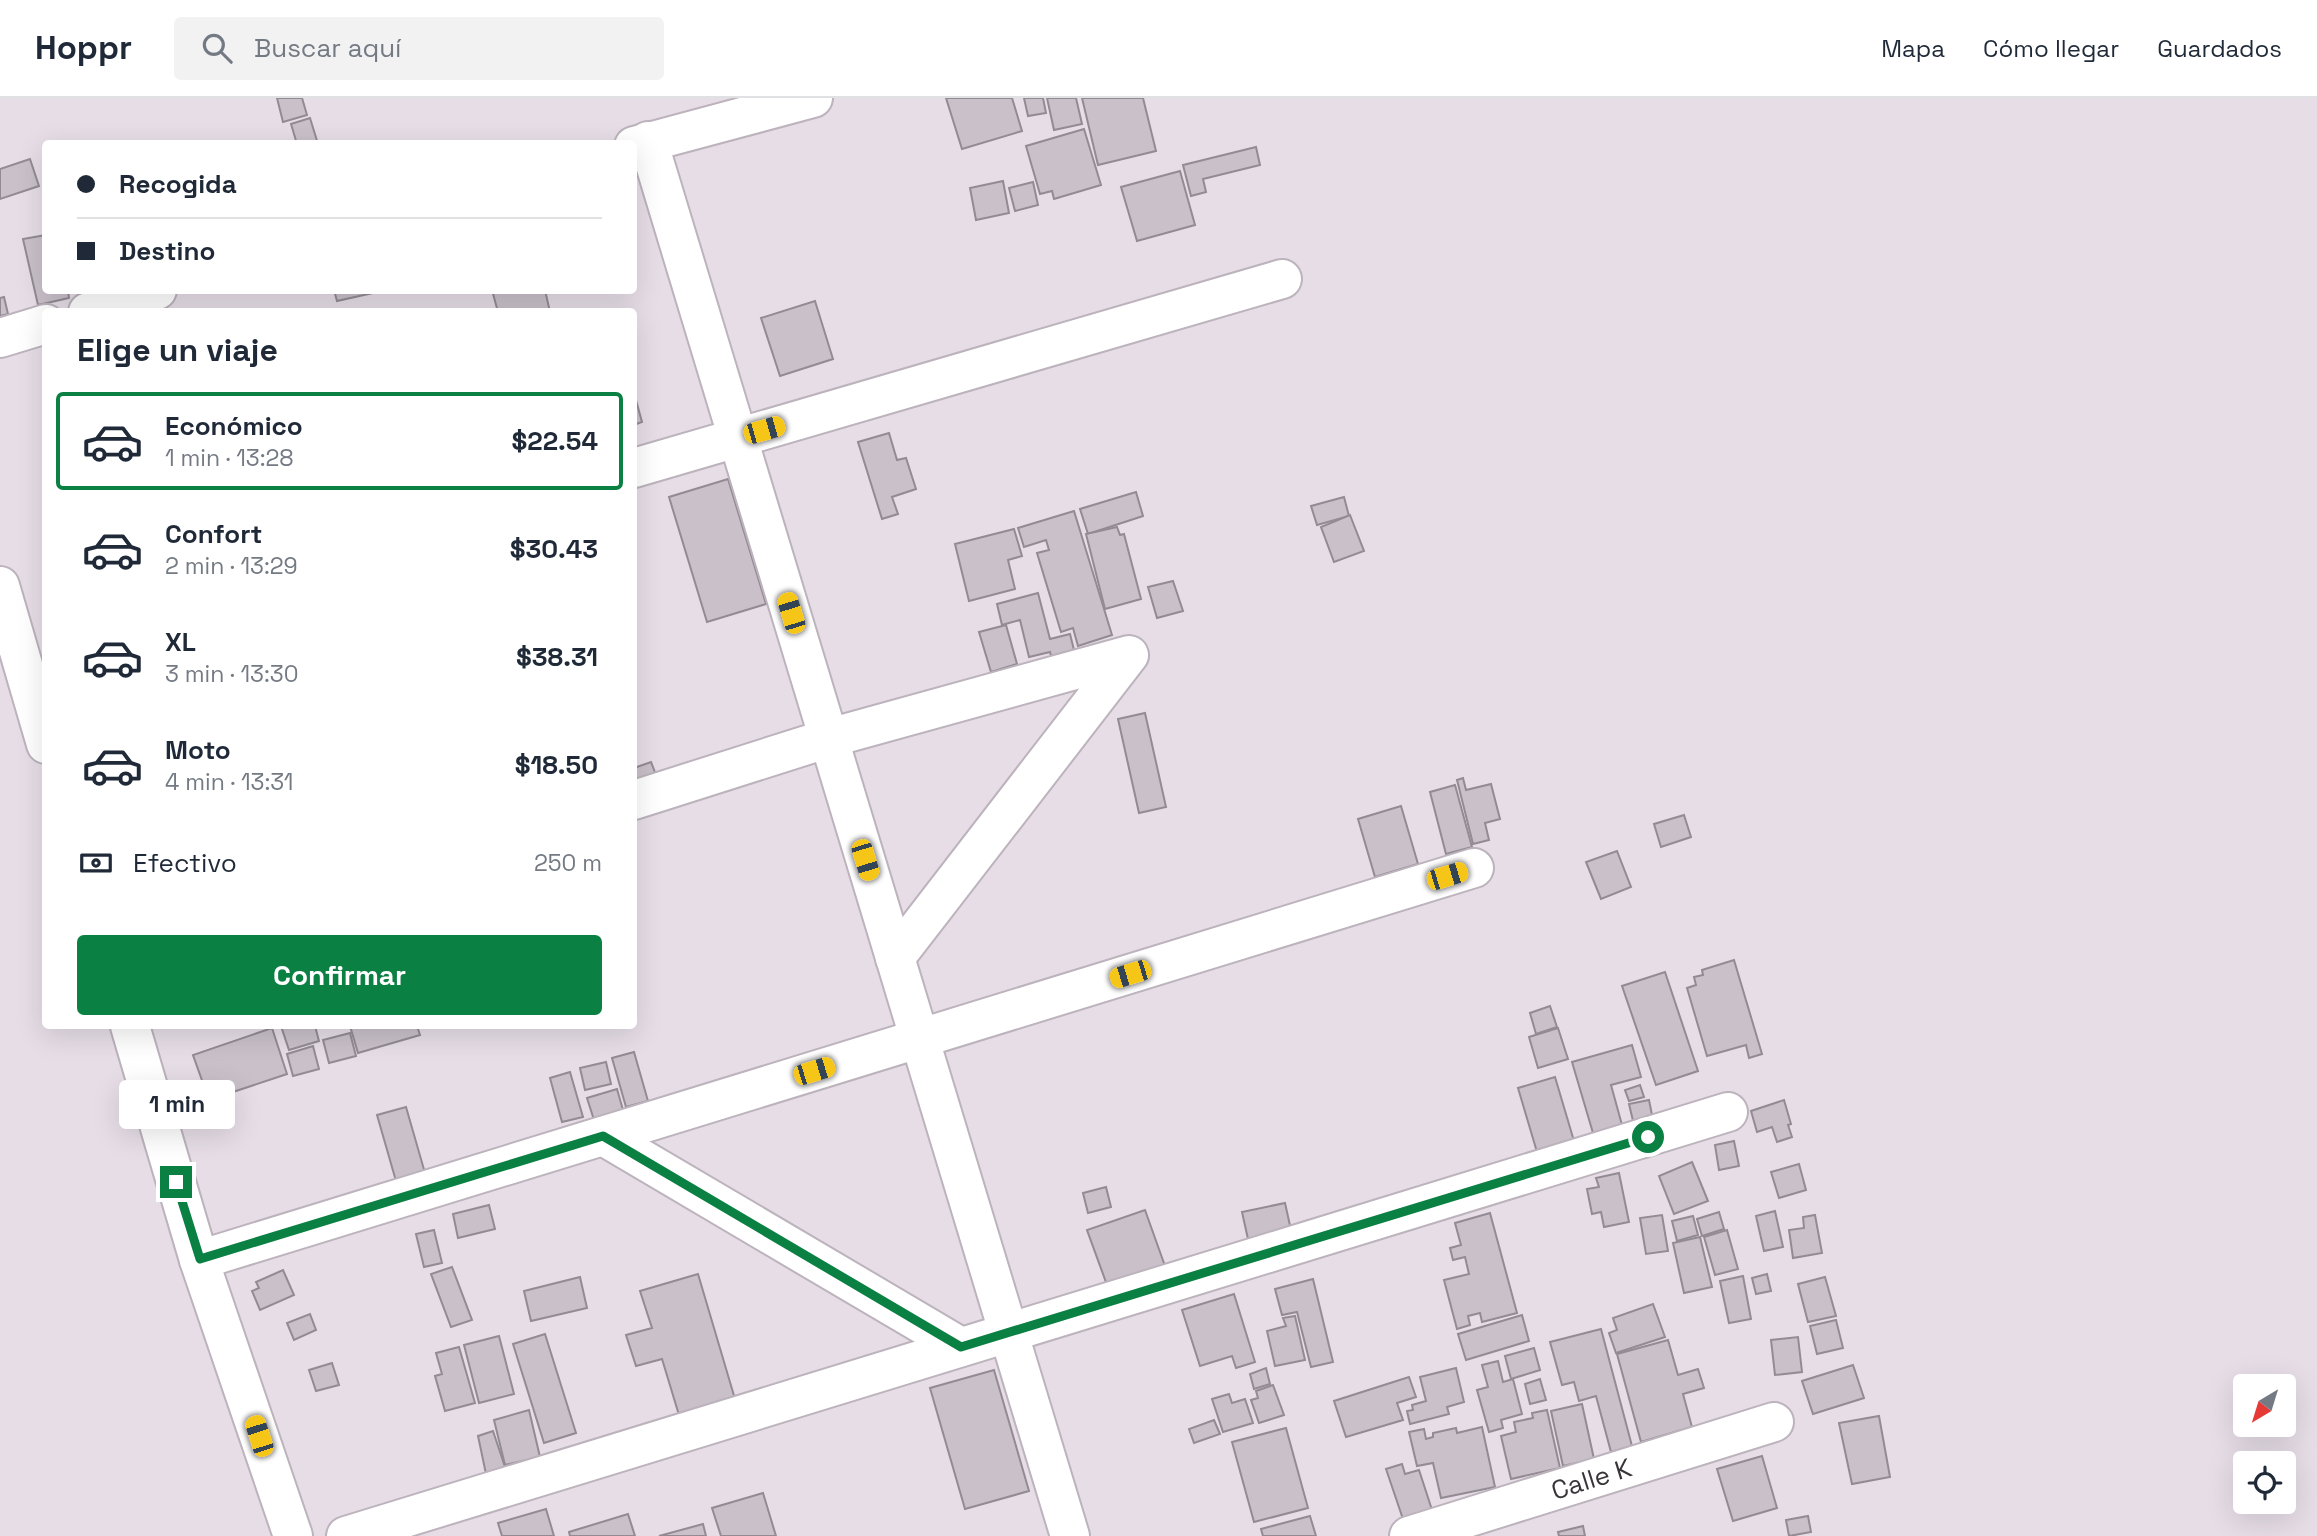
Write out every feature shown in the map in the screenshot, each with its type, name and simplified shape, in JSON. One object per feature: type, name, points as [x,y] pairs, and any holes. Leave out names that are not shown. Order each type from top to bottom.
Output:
[{"type":"street","points":[[813,98],[641,144],[738,438],[1070,1536]]},
{"type":"street","points":[[637,467],[1282,279]]},
{"type":"street","points":[[101,308],[145,294]]},
{"type":"street","points":[[0,338],[42,325]]},
{"type":"street","points":[[0,586],[31,644],[42,717]]},
{"type":"street","points":[[637,799],[829,738],[1129,655],[895,958]]},
{"type":"street","points":[[200,1259],[1474,868]]},
{"type":"street","points":[[131,1029],[200,1259],[293,1536]]},
{"type":"street","points":[[346,1536],[1728,1112]]},
{"type":"street","points":[[603,1136],[961,1347]]},
{"type":"street","name":"Calle K","points":[[1409,1536],[1774,1422]]},
{"type":"building","points":[[277,98],[302,98],[307,115],[283,122]]},
{"type":"building","points":[[946,98],[1012,98],[1022,131],[962,149]]},
{"type":"building","points":[[1024,98],[1043,98],[1046,113],[1028,116]]},
{"type":"building","points":[[1047,98],[1076,98],[1082,124],[1054,130]]},
{"type":"building","points":[[1082,98],[1143,98],[1156,151],[1098,165]]},
{"type":"building","points":[[310,118],[317,140],[296,140],[291,124]]},
{"type":"building","points":[[1084,129],[1101,185],[1054,199],[1052,191],[1040,194],[1026,146]]},
{"type":"building","points":[[1256,147],[1260,165],[1203,179],[1206,192],[1191,196],[1183,165]]},
{"type":"building","points":[[30,159],[39,186],[0,199],[0,169]]},
{"type":"building","points":[[1180,171],[1195,225],[1137,241],[1121,187]]},
{"type":"building","points":[[1003,181],[1009,213],[976,220],[970,188]]},
{"type":"building","points":[[1033,182],[1038,205],[1015,211],[1009,188]]},
{"type":"building","points":[[42,236],[42,294],[68,294],[69,298],[38,305],[23,239]]},
{"type":"building","points":[[335,294],[368,294],[337,301]]},
{"type":"building","points":[[493,294],[546,294],[549,308],[497,308]]},
{"type":"building","points":[[4,297],[8,314],[0,316],[0,298]]},
{"type":"building","points":[[815,301],[833,359],[780,376],[761,318]]},
{"type":"building","points":[[637,404],[642,422],[637,424]]},
{"type":"building","points":[[889,433],[897,460],[906,458],[916,489],[892,497],[898,514],[882,519],[858,442]]},
{"type":"building","points":[[728,479],[766,604],[707,622],[669,497]]},
{"type":"building","points":[[1136,492],[1143,516],[1088,534],[1080,509]]},
{"type":"building","points":[[1344,497],[1349,516],[1317,525],[1311,506]]},
{"type":"building","points":[[1074,511],[1112,635],[1078,646],[1073,628],[1061,632],[1037,553],[1049,550],[1046,540],[1024,547],[1018,528]]},
{"type":"building","points":[[1350,515],[1364,551],[1334,562],[1321,527]]},
{"type":"building","points":[[1117,527],[1120,535],[1124,534],[1141,599],[1105,609],[1086,534]]},
{"type":"building","points":[[1014,529],[1022,556],[1008,560],[1015,589],[969,601],[955,544]]},
{"type":"building","points":[[1173,581],[1183,611],[1157,618],[1148,587]]},
{"type":"building","points":[[1038,593],[1050,639],[1070,634],[1074,650],[1051,656],[1050,652],[1029,657],[1020,620],[1002,625],[997,604]]},
{"type":"building","points":[[1006,625],[1017,664],[991,672],[979,632]]},
{"type":"building","points":[[1145,713],[1166,807],[1139,813],[1118,719]]},
{"type":"building","points":[[651,762],[656,775],[637,782],[637,767]]},
{"type":"building","points":[[1463,778],[1466,790],[1491,784],[1500,819],[1485,823],[1489,840],[1473,844],[1457,780]]},
{"type":"building","points":[[1455,785],[1472,847],[1446,854],[1430,792]]},
{"type":"building","points":[[1401,806],[1418,864],[1375,877],[1358,819]]},
{"type":"building","points":[[1684,815],[1691,837],[1661,847],[1654,824]]},
{"type":"building","points":[[1617,851],[1631,887],[1601,899],[1586,862]]},
{"type":"building","points":[[1734,960],[1762,1054],[1749,1058],[1746,1045],[1707,1056],[1687,988],[1696,985],[1694,977],[1703,975],[1702,970]]},
{"type":"building","points":[[1665,972],[1698,1071],[1656,1085],[1622,986]]},
{"type":"building","points":[[1550,1006],[1557,1027],[1536,1034],[1530,1013]]},
{"type":"building","points":[[1558,1028],[1568,1059],[1538,1068],[1529,1037]]},
{"type":"building","points":[[272,1029],[287,1074],[209,1100],[193,1055]]},
{"type":"building","points":[[282,1029],[316,1029],[319,1041],[289,1050]]},
{"type":"building","points":[[351,1029],[418,1029],[420,1035],[358,1053]]},
{"type":"building","points":[[350,1033],[356,1056],[329,1063],[323,1040]]},
{"type":"building","points":[[1632,1045],[1641,1077],[1611,1085],[1622,1125],[1593,1133],[1572,1062]]},
{"type":"building","points":[[313,1046],[319,1069],[293,1076],[287,1054]]},
{"type":"building","points":[[634,1052],[648,1101],[626,1107],[612,1058]]},
{"type":"building","points":[[606,1062],[611,1084],[585,1090],[580,1068]]},
{"type":"building","points":[[570,1072],[583,1117],[562,1122],[550,1078]]},
{"type":"building","points":[[1555,1077],[1574,1141],[1537,1152],[1518,1088]]},
{"type":"building","points":[[1640,1085],[1644,1097],[1629,1101],[1625,1090]]},
{"type":"building","points":[[617,1089],[623,1110],[594,1120],[587,1098]]},
{"type":"building","points":[[1649,1100],[1653,1120],[1634,1125],[1629,1104]]},
{"type":"building","points":[[1784,1100],[1792,1137],[1777,1142],[1772,1127],[1757,1132],[1751,1111]]},
{"type":"building","points":[[406,1107],[425,1173],[396,1181],[377,1115]]},
{"type":"building","points":[[1734,1141],[1739,1166],[1719,1170],[1715,1145]]},
{"type":"building","points":[[1692,1162],[1708,1201],[1674,1214],[1659,1176]]},
{"type":"building","points":[[1799,1164],[1806,1190],[1779,1198],[1771,1172]]},
{"type":"building","points":[[1619,1173],[1629,1222],[1604,1227],[1601,1212],[1592,1214],[1587,1189],[1599,1187],[1596,1178]]},
{"type":"building","points":[[1106,1187],[1111,1207],[1088,1213],[1083,1193]]},
{"type":"building","points":[[1285,1203],[1291,1230],[1248,1239],[1242,1212]]},
{"type":"building","points":[[489,1205],[495,1229],[458,1238],[453,1214]]},
{"type":"building","points":[[1145,1210],[1165,1266],[1107,1285],[1087,1230]]},
{"type":"building","points":[[1775,1211],[1783,1247],[1764,1251],[1756,1216]]},
{"type":"building","points":[[1719,1212],[1724,1229],[1702,1236],[1697,1219]]},
{"type":"building","points":[[1490,1213],[1517,1313],[1482,1322],[1480,1313],[1468,1316],[1470,1325],[1457,1329],[1444,1280],[1469,1274],[1465,1257],[1453,1260],[1450,1248],[1461,1245],[1455,1223]]},
{"type":"building","points":[[1662,1215],[1668,1251],[1646,1254],[1640,1218]]},
{"type":"building","points":[[1815,1215],[1822,1253],[1793,1258],[1789,1230],[1804,1228],[1803,1217]]},
{"type":"building","points":[[1693,1216],[1698,1235],[1677,1241],[1672,1221]]},
{"type":"building","points":[[434,1230],[442,1263],[424,1267],[416,1234]]},
{"type":"building","points":[[1727,1230],[1738,1269],[1715,1275],[1704,1237]]},
{"type":"building","points":[[1700,1237],[1712,1287],[1684,1293],[1673,1243]]},
{"type":"building","points":[[452,1267],[472,1320],[451,1327],[431,1274]]},
{"type":"building","points":[[283,1270],[294,1295],[260,1310],[252,1291],[259,1288],[256,1282]]},
{"type":"building","points":[[698,1274],[735,1399],[679,1415],[662,1359],[636,1366],[626,1335],[652,1328],[640,1291]]},
{"type":"building","points":[[1767,1274],[1771,1291],[1756,1294],[1752,1278]]},
{"type":"building","points":[[1743,1276],[1751,1319],[1729,1323],[1720,1281]]},
{"type":"building","points":[[580,1277],[587,1308],[531,1321],[524,1291]]},
{"type":"building","points":[[1825,1277],[1836,1316],[1808,1322],[1798,1284]]},
{"type":"building","points":[[1313,1279],[1333,1362],[1311,1367],[1297,1312],[1282,1315],[1275,1289]]},
{"type":"building","points":[[1234,1294],[1255,1362],[1236,1368],[1232,1356],[1200,1366],[1182,1310]]},
{"type":"building","points":[[1653,1304],[1665,1337],[1616,1353],[1609,1333],[1617,1330],[1613,1318]]},
{"type":"building","points":[[310,1314],[316,1330],[294,1340],[287,1323]]},
{"type":"building","points":[[1522,1315],[1529,1341],[1466,1360],[1458,1334]]},
{"type":"building","points":[[1295,1316],[1305,1360],[1275,1366],[1267,1331],[1286,1326],[1283,1318]]},
{"type":"building","points":[[1836,1320],[1843,1348],[1817,1354],[1810,1326]]},
{"type":"building","points":[[1601,1329],[1632,1446],[1611,1452],[1596,1396],[1579,1401],[1574,1382],[1562,1385],[1550,1342]]},
{"type":"building","points":[[545,1334],[576,1433],[544,1443],[513,1344]]},
{"type":"building","points":[[499,1336],[514,1394],[479,1403],[464,1345]]},
{"type":"building","points":[[1798,1337],[1802,1372],[1775,1375],[1771,1340]]},
{"type":"building","points":[[1668,1340],[1678,1375],[1698,1369],[1704,1388],[1683,1394],[1692,1427],[1641,1442],[1617,1354]]},
{"type":"building","points":[[459,1347],[475,1403],[445,1411],[435,1376],[442,1374],[436,1353]]},
{"type":"building","points":[[1534,1348],[1540,1370],[1511,1379],[1505,1356]]},
{"type":"building","points":[[1498,1361],[1503,1382],[1513,1379],[1522,1414],[1501,1420],[1503,1428],[1489,1432],[1477,1390],[1488,1387],[1482,1365]]},
{"type":"building","points":[[332,1363],[339,1385],[316,1391],[309,1370]]},
{"type":"building","points":[[1853,1365],[1864,1398],[1813,1414],[1802,1381]]},
{"type":"building","points":[[1266,1368],[1270,1384],[1254,1389],[1250,1374]]},
{"type":"building","points":[[1456,1368],[1464,1402],[1447,1407],[1449,1414],[1410,1424],[1407,1411],[1413,1410],[1412,1405],[1426,1401],[1420,1377]]},
{"type":"building","points":[[994,1370],[1029,1491],[965,1509],[930,1388]]},
{"type":"building","points":[[1409,1377],[1416,1397],[1397,1403],[1403,1420],[1346,1437],[1334,1401]]},
{"type":"building","points":[[1540,1379],[1546,1400],[1530,1404],[1525,1384]]},
{"type":"building","points":[[1273,1385],[1284,1415],[1259,1423],[1251,1400],[1258,1398],[1256,1391]]},
{"type":"building","points":[[1229,1394],[1232,1403],[1245,1399],[1253,1423],[1223,1432],[1212,1399]]},
{"type":"building","points":[[1582,1404],[1594,1459],[1563,1466],[1551,1411]]},
{"type":"building","points":[[529,1410],[540,1457],[505,1465],[494,1420]]},
{"type":"building","points":[[1547,1410],[1560,1468],[1511,1479],[1501,1436],[1516,1432],[1514,1422],[1533,1418],[1532,1413]]},
{"type":"building","points":[[1879,1416],[1890,1477],[1852,1484],[1839,1423]]},
{"type":"building","points":[[1214,1420],[1220,1434],[1194,1443],[1189,1429]]},
{"type":"building","points":[[1482,1427],[1495,1487],[1441,1498],[1433,1463],[1417,1466],[1409,1432],[1424,1429],[1426,1439],[1433,1437],[1433,1433],[1456,1428],[1457,1433]]},
{"type":"building","points":[[1286,1428],[1308,1508],[1254,1522],[1232,1442]]},
{"type":"building","points":[[493,1431],[505,1467],[486,1474],[478,1436]]},
{"type":"building","points":[[1762,1456],[1777,1508],[1733,1521],[1717,1469]]},
{"type":"building","points":[[1402,1464],[1405,1474],[1419,1470],[1433,1513],[1404,1522],[1386,1469]]},
{"type":"building","points":[[763,1493],[776,1536],[721,1536],[712,1508]]},
{"type":"building","points":[[546,1509],[554,1536],[502,1536],[498,1523]]},
{"type":"building","points":[[628,1514],[635,1536],[570,1536],[569,1532]]},
{"type":"building","points":[[1310,1516],[1316,1536],[1263,1536],[1261,1529]]},
{"type":"building","points":[[1808,1516],[1811,1532],[1789,1536],[1786,1520]]},
{"type":"building","points":[[703,1524],[706,1536],[659,1536]]},
{"type":"building","points":[[1583,1526],[1585,1536],[1559,1536],[1558,1532]]},
{"type":"route","points":[[176,1182],[200,1259],[603,1136],[961,1347],[1648,1137]]}]
